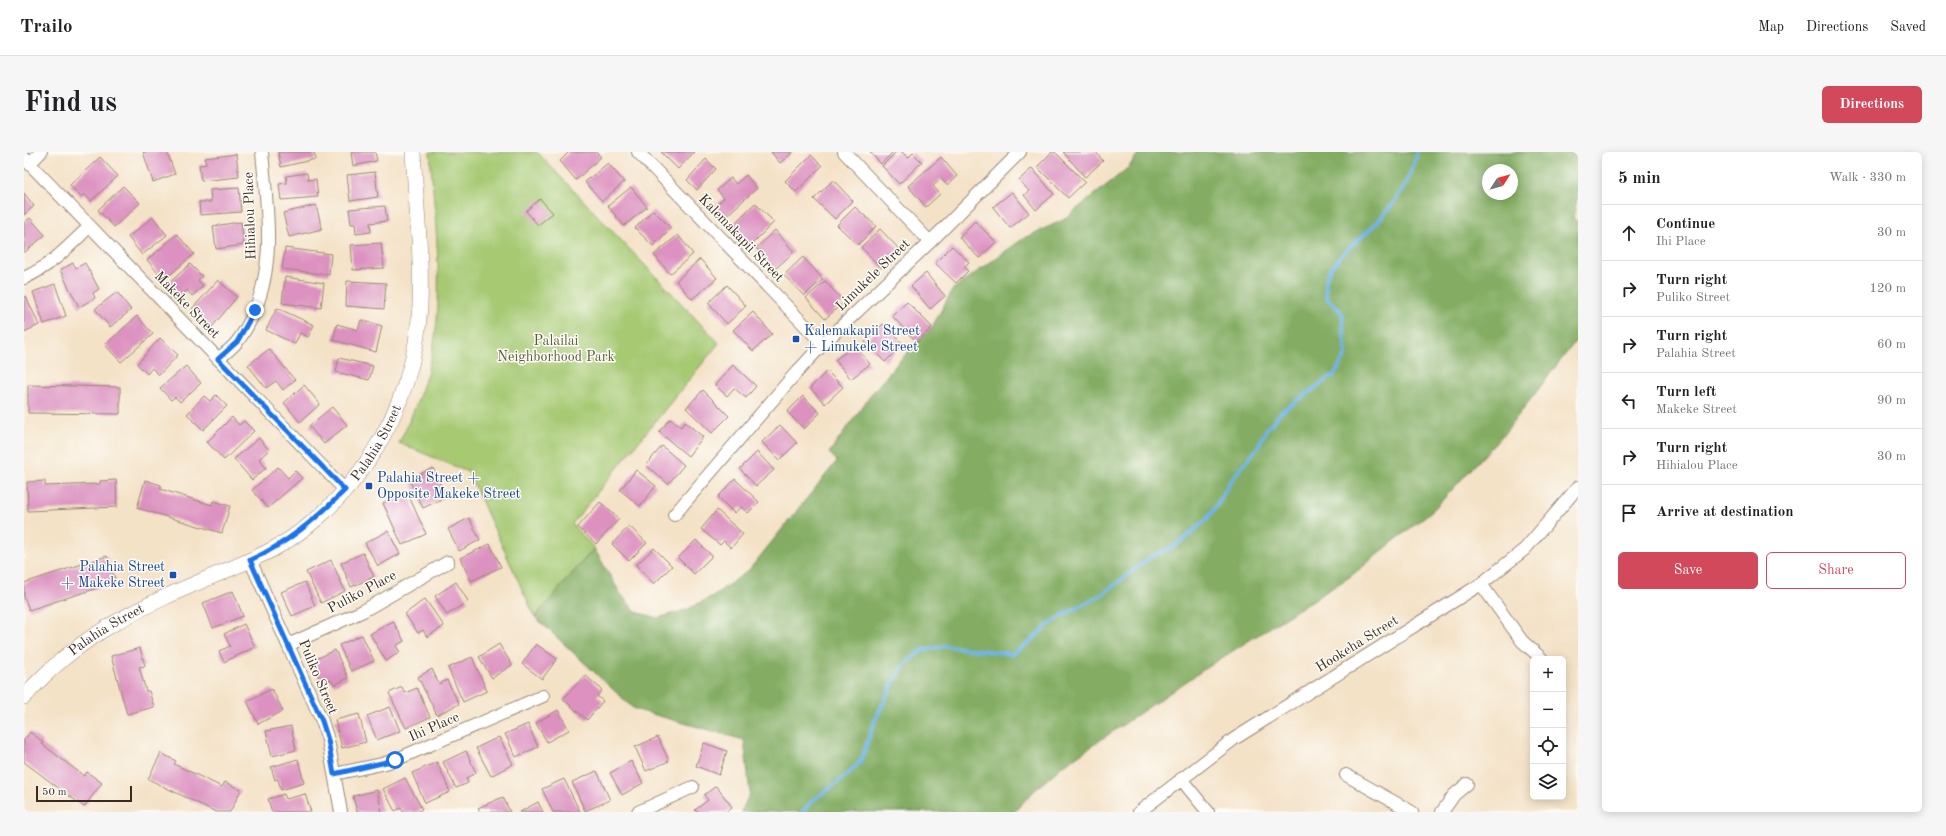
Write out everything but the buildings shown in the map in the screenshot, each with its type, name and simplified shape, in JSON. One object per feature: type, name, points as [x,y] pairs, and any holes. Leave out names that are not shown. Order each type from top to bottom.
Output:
[{"type":"street","points":[[27,160],[41,152]]},
{"type":"street","name":"Hihialou Place","points":[[218,359],[237,342],[247,327],[262,292],[266,274],[269,237],[262,152]]},
{"type":"street","name":"Palahia Street","points":[[24,697],[38,681],[70,652],[105,627],[143,606],[250,560],[288,540],[316,519],[345,490],[363,468],[382,438],[398,407],[409,374],[417,339],[420,305],[420,269],[413,152]]},
{"type":"street","name":"Kalemakapii Street","points":[[638,152],[823,344]]},
{"type":"street","points":[[844,152],[930,242]]},
{"type":"street","name":"Limukele Street","points":[[674,515],[795,374],[823,344],[930,242],[1020,152]]},
{"type":"street","name":"Makeke Street","points":[[27,160],[345,490]]},
{"type":"street","points":[[24,278],[52,262],[90,226]]},
{"type":"street","name":"Hookeha Street","points":[[1139,812],[1234,739],[1259,722],[1481,584],[1524,549],[1578,487]]},
{"type":"street","name":"Puliko Street","points":[[250,560],[322,721],[328,740],[341,812]]},
{"type":"street","name":"Puliko Place","points":[[288,644],[363,611],[448,562]]},
{"type":"street","points":[[1481,584],[1522,641],[1539,656]]},
{"type":"street","name":"Ihi Place","points":[[334,774],[395,760],[543,696]]},
{"type":"street","points":[[1346,775],[1412,812]]},
{"type":"street","points":[[1181,779],[1208,812]]},
{"type":"street","points":[[1442,812],[1454,795],[1467,784]]},
{"type":"street","points":[[638,812],[693,787]]},
{"type":"green space","name":"Palailai Neighborhood Park","points":[[430,152],[537,152],[719,343],[572,524],[594,548],[535,617],[468,472],[399,443],[416,406],[425,381],[434,343],[437,320],[437,248]]},
{"type":"green space","points":[[1139,152],[1578,152],[1578,195],[1573,218],[1578,222],[1578,338],[1503,435],[1434,509],[1351,576],[1209,666],[1061,767],[1033,792],[1014,812],[741,812],[750,793],[744,740],[634,709],[535,617],[594,548],[620,593],[636,612],[658,618],[688,609],[713,596],[749,570],[837,461],[829,453],[873,392],[901,359],[932,327],[953,289],[1024,238],[1063,220],[1129,167]]},
{"type":"waterway","points":[[803,812],[812,801],[846,776],[861,761],[875,720],[894,681],[906,663],[923,650],[945,646],[1012,654],[1031,641],[1046,626],[1103,594],[1154,555],[1174,547],[1207,519],[1219,502],[1229,483],[1257,448],[1267,429],[1281,412],[1335,374],[1346,355],[1342,313],[1326,297],[1327,275],[1332,266],[1348,248],[1366,233],[1394,202],[1411,173],[1417,152]]},
{"type":"place","name":"Kalemakapii Street + Limukele Street","points":[[796,339]]},
{"type":"place","name":"Palahia Street + Opposite Makeke Street","points":[[369,486]]},
{"type":"place","name":"Palahia Street + Makeke Street","points":[[173,575]]},
{"type":"route","points":[[255,310],[247,327],[237,342],[218,359],[345,490],[316,519],[288,540],[250,560],[322,721],[328,740],[334,774],[395,760]]}]
